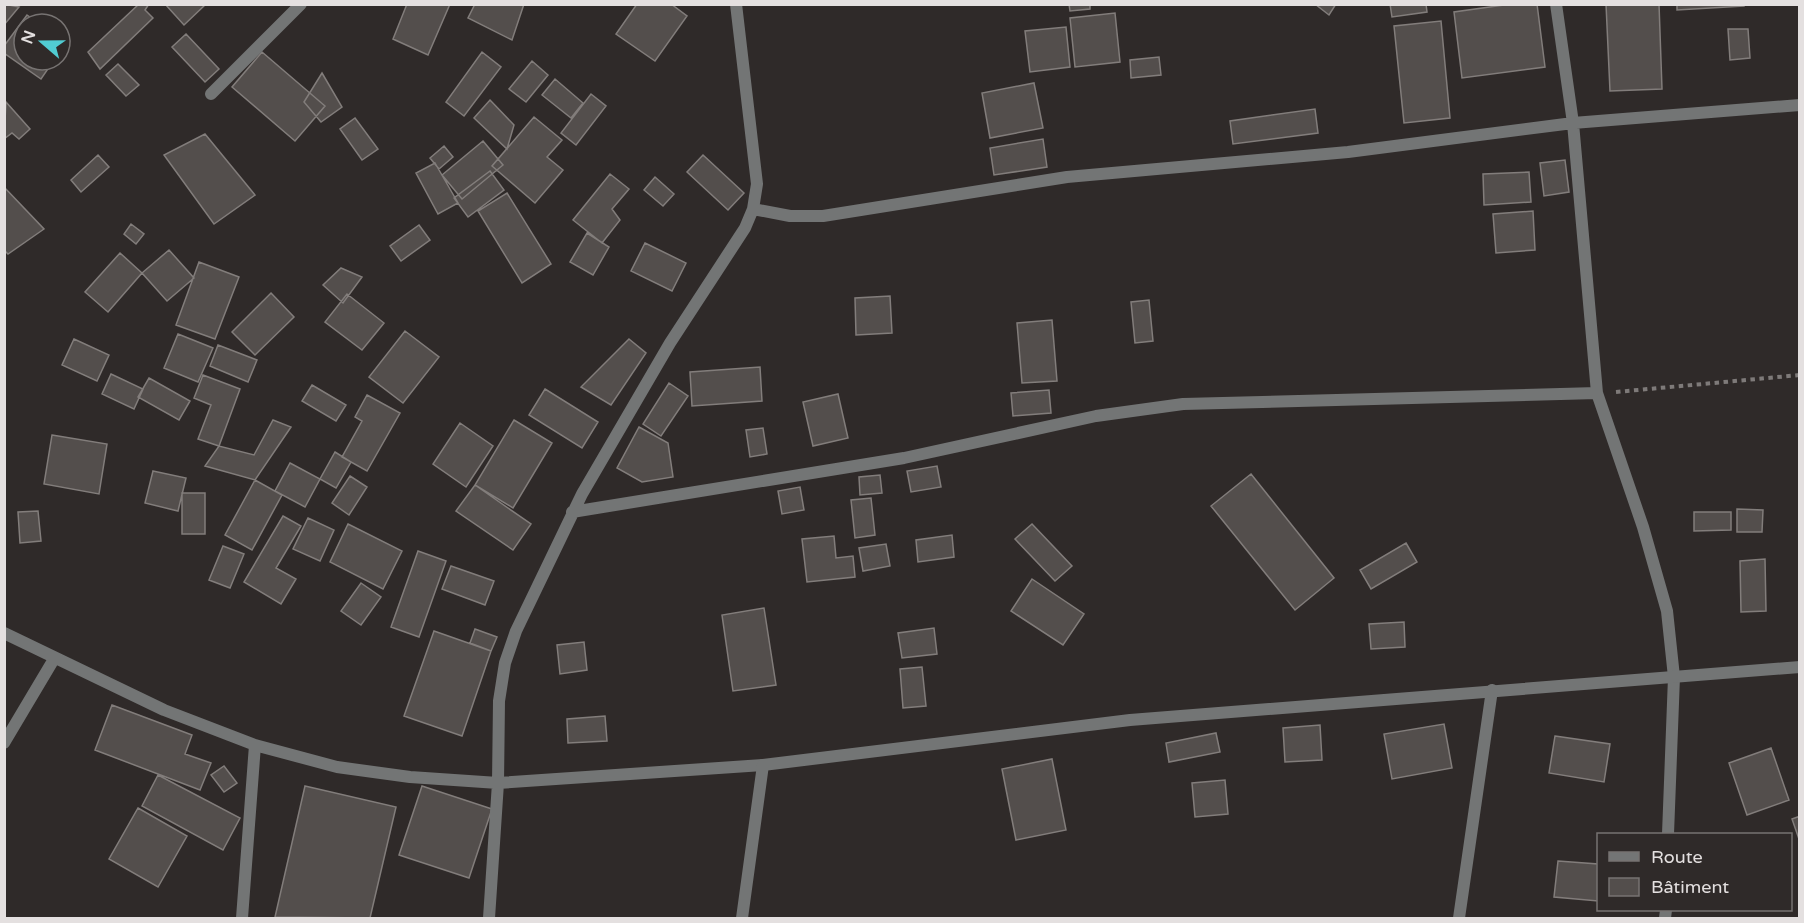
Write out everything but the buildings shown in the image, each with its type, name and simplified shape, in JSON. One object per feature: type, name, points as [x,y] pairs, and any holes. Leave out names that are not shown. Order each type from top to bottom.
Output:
[{"type":"street","points":[[211,94],[301,4]]},
{"type":"street","points":[[489,918],[498,783],[499,701],[505,663],[516,631],[572,512],[670,343],[744,228],[753,209],[757,184],[736,4]]},
{"type":"street","points":[[1556,4],[1573,123],[1597,393],[1643,527],[1667,611],[1674,677],[1668,833]]},
{"type":"street","points":[[753,209],[790,216],[823,216],[1067,177],[1348,152],[1573,123],[1800,105]]},
{"type":"street","points":[[572,512],[904,458],[1142,407],[1597,393]]},
{"type":"street","points":[[4,633],[164,710],[255,745],[337,767],[410,777],[498,783],[763,765],[1130,720],[1800,667]]},
{"type":"street","points":[[4,743],[54,659]]},
{"type":"street","points":[[1459,918],[1492,690]]},
{"type":"street","points":[[242,918],[255,745]]},
{"type":"street","points":[[742,918],[763,765]]},
{"type":"path","points":[[1597,393],[1800,375]]}]
